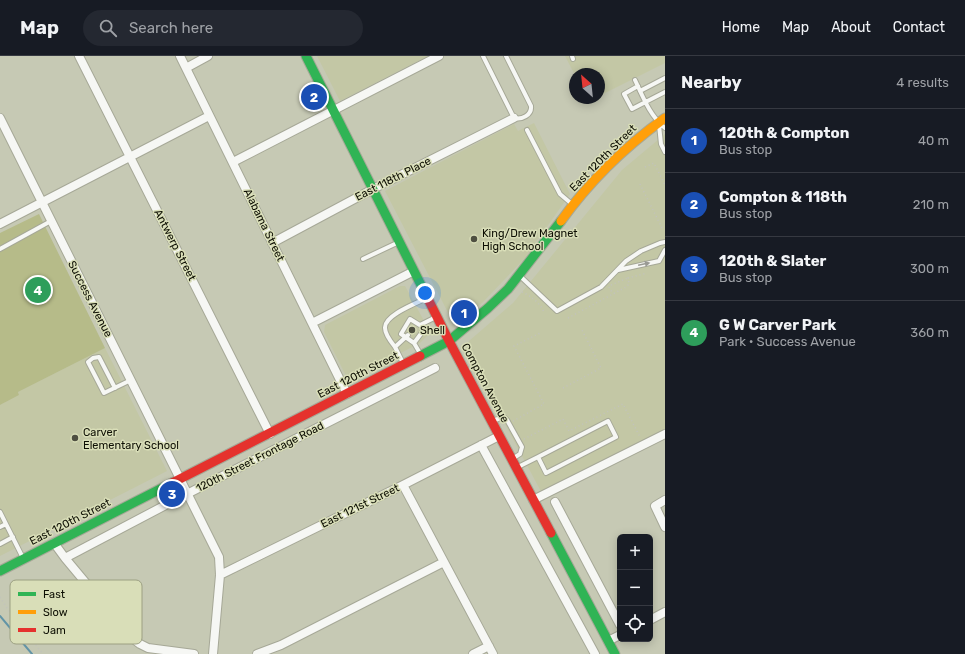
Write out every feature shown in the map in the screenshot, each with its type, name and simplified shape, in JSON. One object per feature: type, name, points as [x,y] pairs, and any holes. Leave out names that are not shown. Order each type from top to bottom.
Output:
[{"type":"street","name":"Antwerp Street","points":[[80,56],[270,434]]},
{"type":"street","name":"Alabama Street","points":[[180,56],[347,394]]},
{"type":"street","points":[[186,68],[208,56]]},
{"type":"street","name":"Compton Avenue","points":[[306,56],[449,341],[615,654]]},
{"type":"street","points":[[233,162],[439,56]]},
{"type":"street","points":[[0,224],[209,116]]},
{"type":"street","name":"Success Avenue","points":[[0,118],[219,557],[220,575],[213,654]]},
{"type":"street","name":"East 118th Place","points":[[272,243],[373,189],[514,118]]},
{"type":"street","name":"East 120th Street","points":[[0,571],[449,341],[488,308],[520,276],[587,188],[614,161],[663,123]]},
{"type":"street","points":[[312,323],[414,271]]},
{"type":"street","name":"120th Street Frontage Road","points":[[65,558],[435,368]]},
{"type":"street","points":[[533,500],[665,434]]},
{"type":"street","name":"East 121st Street","points":[[220,575],[499,436]]},
{"type":"street","points":[[482,445],[595,654]]},
{"type":"street","points":[[403,485],[493,654]]},
{"type":"street","points":[[665,500],[654,506],[665,527]]},
{"type":"street","points":[[555,502],[617,619]]},
{"type":"street","points":[[54,543],[83,580]]},
{"type":"street","points":[[257,654],[282,645],[444,562]]},
{"type":"street","points":[[653,618],[665,612]]},
{"type":"street","points":[[608,642],[617,637]]},
{"type":"street","points":[[140,644],[148,648],[194,654]]},
{"type":"street","points":[[473,654],[489,646]]},
{"type":"lane","points":[[483,56],[514,118],[520,118],[530,113],[532,109],[506,56]]},
{"type":"lane","points":[[665,78],[624,94],[632,109],[665,92]]},
{"type":"lane","points":[[635,80],[646,102],[663,123],[661,144],[665,152]]},
{"type":"lane","points":[[527,130],[560,194],[573,205]]},
{"type":"lane","points":[[0,249],[51,221]]},
{"type":"lane","points":[[363,259],[399,242]]},
{"type":"lane","points":[[520,276],[557,311],[601,287],[626,261],[641,251],[665,242]]},
{"type":"lane","points":[[618,270],[659,261],[665,250]]},
{"type":"lane","points":[[404,365],[385,331],[384,326],[392,316],[427,298]]},
{"type":"lane","points":[[417,324],[437,317]]},
{"type":"lane","points":[[414,343],[423,331],[423,327],[410,319],[401,334],[407,336],[414,343],[421,356]]},
{"type":"lane","points":[[394,347],[407,336]]},
{"type":"lane","points":[[115,388],[99,357],[93,358],[88,362],[104,393],[115,388],[131,380]]},
{"type":"lane","points":[[491,421],[504,417],[522,447],[520,454],[511,459]]},
{"type":"lane","points":[[516,468],[608,421],[616,437],[546,473],[538,457]]},
{"type":"lane","points":[[0,512],[24,559]]},
{"type":"lane","points":[[0,527],[6,524]]},
{"type":"lane","points":[[0,544],[13,537]]},
{"type":"path","points":[[645,167],[654,163],[665,185]]},
{"type":"path","points":[[640,184],[663,230]]},
{"type":"path","points":[[613,295],[609,287],[615,283],[647,273]]},
{"type":"path","points":[[568,318],[628,286],[628,278]]},
{"type":"path","points":[[522,292],[531,296],[544,312]]},
{"type":"path","points":[[563,388],[601,368],[581,328]]},
{"type":"path","points":[[513,421],[544,404],[514,346],[540,333]]},
{"type":"path","points":[[523,440],[563,419],[569,431],[623,404],[644,444]]},
{"type":"path","points":[[0,597],[10,613]]},
{"type":"path","points":[[36,644],[44,654]]},
{"type":"shaded area","points":[[317,56],[428,56],[340,101]]},
{"type":"shaded area","points":[[565,56],[665,56],[665,63],[605,93],[605,68],[571,68]]},
{"type":"shaded area","name":"King/Drew Magnet High School","points":[[534,123],[570,194],[525,258],[483,302],[454,324],[385,191],[514,124],[518,131]]},
{"type":"shaded area","points":[[665,134],[665,439],[545,499],[466,351],[469,341],[513,303],[622,170]]},
{"type":"shaded area","points":[[39,214],[105,348],[18,392],[19,395],[0,405],[0,233]]},
{"type":"shaded area","points":[[400,286],[405,286],[429,330],[428,335],[420,343],[352,378],[345,374],[324,332],[325,325]]},
{"type":"shaded area","name":"Carver Elementary School","points":[[105,348],[167,471],[0,556],[0,405],[19,395],[18,392]]},
{"type":"waterway","points":[[0,616],[10,628]]},
{"type":"waterway","points":[[24,644],[32,654]]},
{"type":"traffic: fast","points":[[306,56],[424,291]]},
{"type":"traffic: fast","points":[[420,356],[449,341],[508,289],[561,221]]},
{"type":"traffic: fast","points":[[0,571],[172,483]]},
{"type":"traffic: fast","points":[[551,533],[615,654]]},
{"type":"traffic: slow","points":[[561,221],[584,192],[609,165],[636,140],[665,118]]},
{"type":"traffic: jam","points":[[424,291],[551,533]]},
{"type":"traffic: jam","points":[[172,483],[420,356]]},
{"type":"place","name":"Compton & 118th","points":[[314,97]]},
{"type":"place","name":"King/Drew Magnet High School","points":[[474,239]]},
{"type":"place","name":"G W Carver Park","points":[[38,290]]},
{"type":"place","name":"120th & Compton","points":[[464,313]]},
{"type":"place","name":"Shell","points":[[412,330]]},
{"type":"place","name":"Carver Elementary School","points":[[75,438]]},
{"type":"place","name":"120th & Slater","points":[[172,494]]}]
